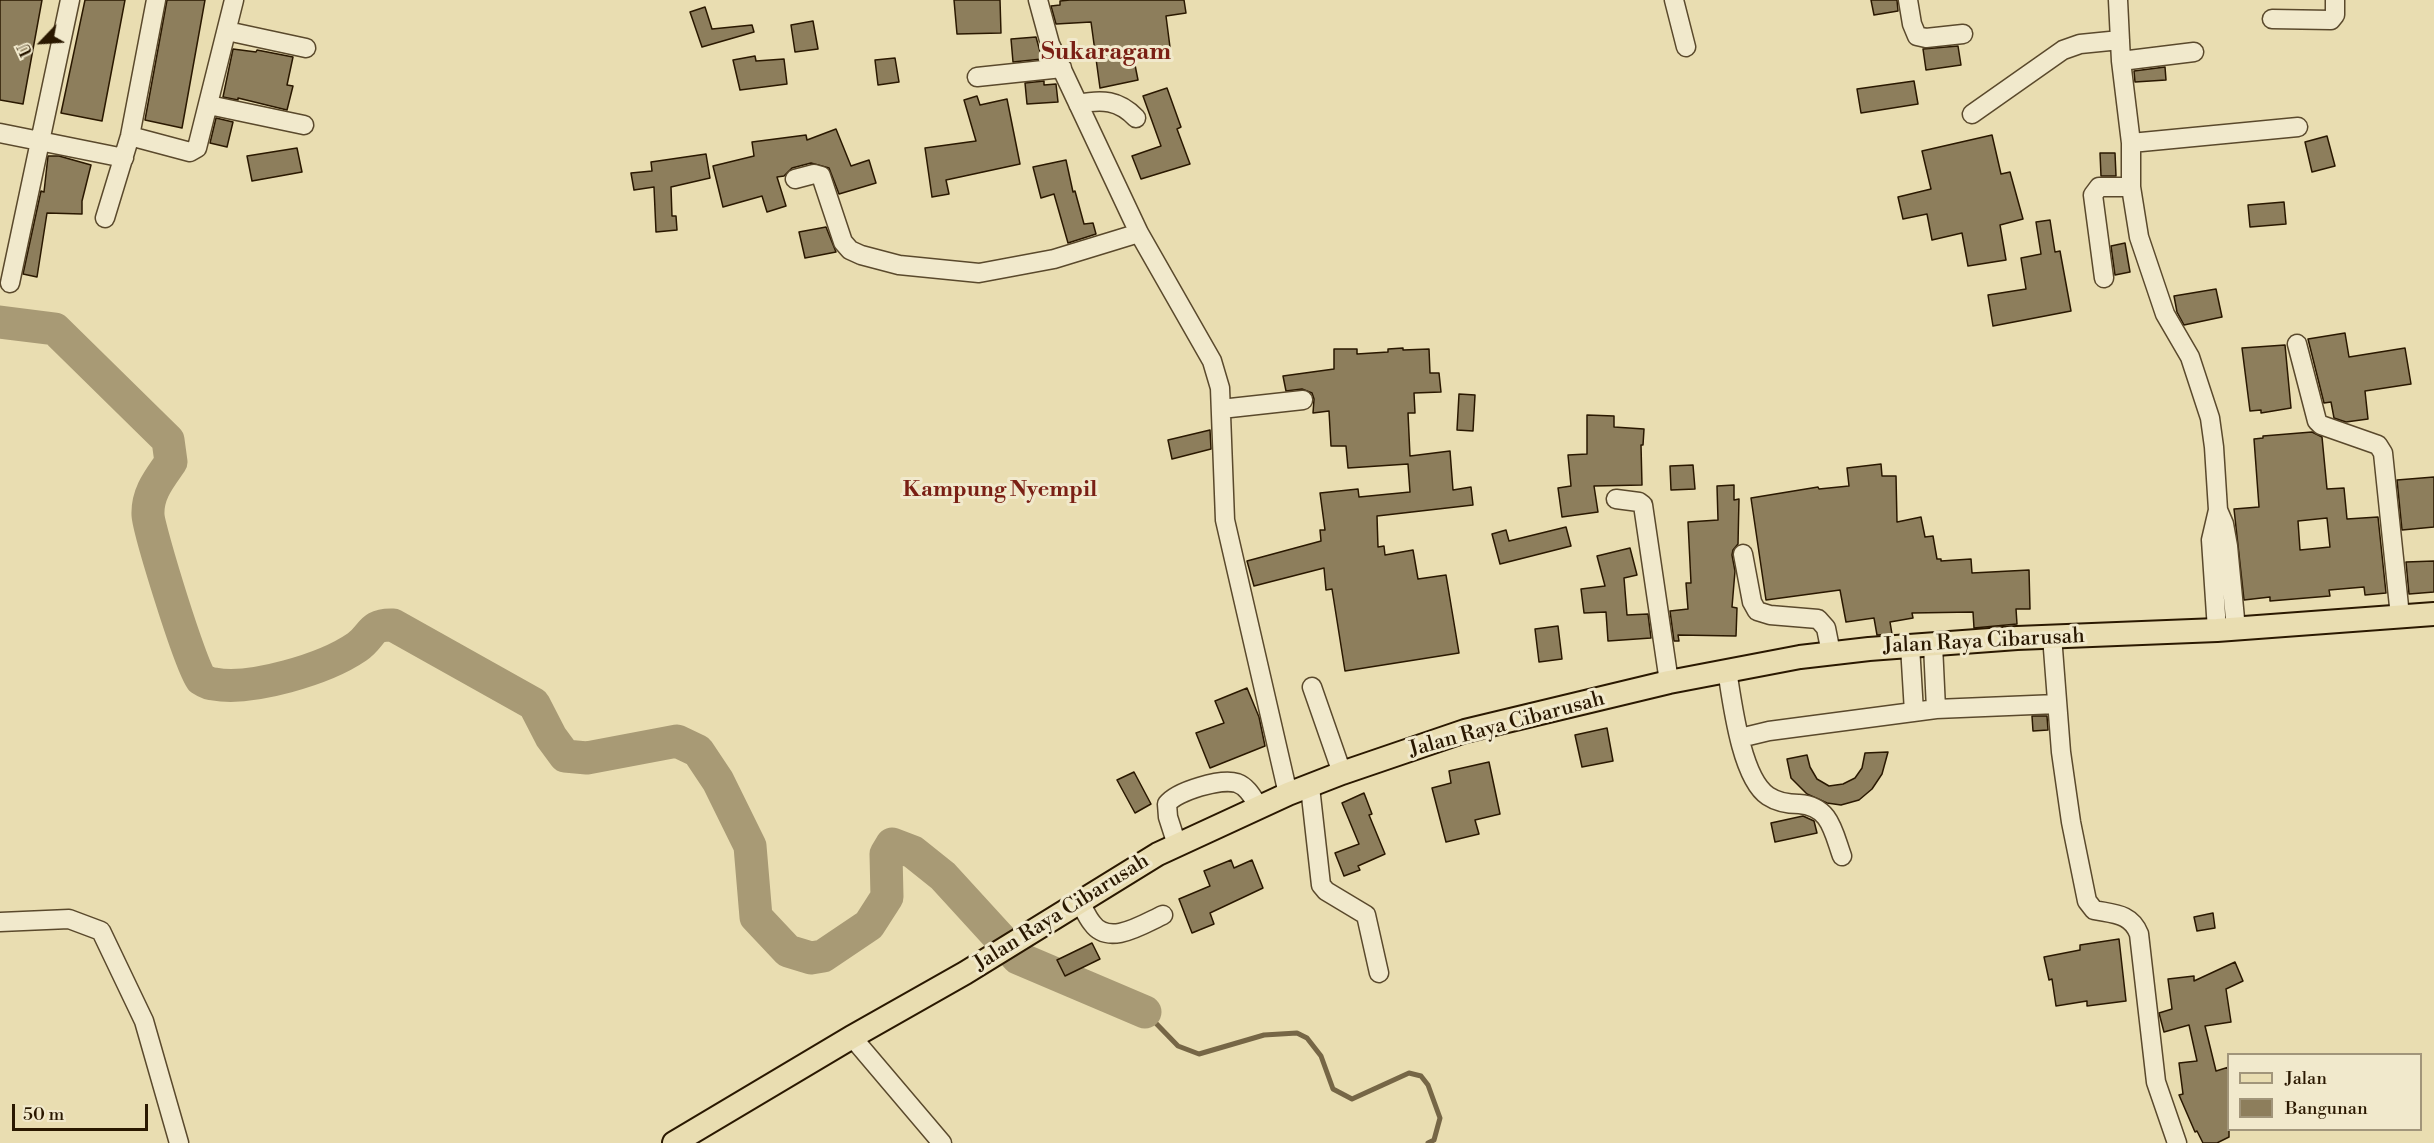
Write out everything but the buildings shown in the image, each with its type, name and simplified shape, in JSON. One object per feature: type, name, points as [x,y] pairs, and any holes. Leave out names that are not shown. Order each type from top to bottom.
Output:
[{"type":"main road","name":"Jalan Raya Cibarusah","points":[[674,1143],[995,955],[1177,845],[1259,807],[1342,773],[1465,731],[1669,682],[1831,653],[2052,636],[2227,629],[2434,614]]},
{"type":"street","points":[[10,283],[70,0]]},
{"type":"street","points":[[105,218],[130,136],[156,0]]},
{"type":"street","points":[[130,136],[190,152],[195,151],[209,105],[234,0]]},
{"type":"street","points":[[1038,0],[1044,27],[1139,232],[1212,361],[1220,388],[1225,520],[1299,791],[1321,885],[1326,891],[1366,915],[1379,973]]},
{"type":"street","points":[[1674,0],[1686,47]]},
{"type":"street","points":[[1908,0],[1912,24],[1917,36],[1926,38],[1963,34]]},
{"type":"street","points":[[2118,0],[2121,61],[2131,143],[2131,187],[2139,237],[2165,314],[2190,357],[2210,418],[2218,510],[2224,524],[2228,546],[2227,629]]},
{"type":"street","points":[[2272,19],[2331,20],[2336,15],[2335,0]]},
{"type":"street","points":[[227,31],[306,48]]},
{"type":"street","points":[[1972,114],[2063,50],[2080,44],[2120,40]]},
{"type":"street","points":[[2121,61],[2194,52]]},
{"type":"street","points":[[977,76],[1062,68]]},
{"type":"street","points":[[1078,104],[1093,101],[1111,102],[1126,107],[1136,118]]},
{"type":"street","points":[[209,105],[304,125]]},
{"type":"street","points":[[2131,143],[2298,127]]},
{"type":"street","points":[[0,134],[124,158]]},
{"type":"street","points":[[795,178],[814,174],[821,176],[843,242],[850,250],[899,265],[979,273],[1054,259],[1139,232]]},
{"type":"street","points":[[2104,278],[2093,195],[2099,187],[2131,187]]},
{"type":"street","points":[[2297,344],[2317,421],[2321,425],[2378,445],[2383,453],[2400,616]]},
{"type":"street","points":[[1221,408],[1303,400]]},
{"type":"street","points":[[1616,499],[1640,502],[1643,505],[1669,682]]},
{"type":"street","points":[[1743,554],[1752,602],[1756,611],[1770,615],[1818,619],[1826,628],[1831,653]]},
{"type":"street","points":[[2052,636],[2066,790],[2087,901],[2094,910],[2127,917],[2136,926],[2139,934],[2156,1082],[2176,1143]]},
{"type":"street","points":[[1933,645],[1936,709]]},
{"type":"street","points":[[1910,646],[1914,712]]},
{"type":"street","points":[[1727,670],[1746,763],[1761,790],[1779,801],[1812,805],[1821,811],[1829,820],[1842,856]]},
{"type":"street","points":[[1312,687],[1342,773]]},
{"type":"street","points":[[1740,738],[1769,731],[1936,709],[2057,704]]},
{"type":"street","points":[[1177,845],[1168,817],[1167,804],[1172,797],[1195,788],[1236,783],[1248,790],[1259,807]]},
{"type":"street","points":[[1080,902],[1097,929],[1112,934],[1124,932],[1163,915]]},
{"type":"street","points":[[0,922],[69,919],[101,931],[144,1021],[178,1143]]},
{"type":"street","points":[[852,1037],[942,1143]]},
{"type":"waterway","points":[[0,322],[55,329],[168,440],[171,462],[152,493],[148,515],[155,546],[181,627],[196,670],[202,680],[212,684],[229,685],[267,681],[287,676],[343,655],[362,643],[375,629],[380,626],[393,625],[534,704],[551,737],[565,756],[587,758],[677,741],[698,751],[718,781],[750,846],[756,917],[788,951],[811,958],[823,956],[869,925],[887,897],[886,854],[892,844],[913,852],[943,876],[1018,958],[1145,1012]]},
{"type":"waterway","points":[[1145,1012],[1178,1046],[1199,1054],[1264,1035],[1297,1033],[1307,1038],[1321,1056],[1333,1089],[1352,1099],[1409,1073],[1421,1076],[1428,1085],[1440,1118],[1434,1140],[1428,1143]]},
{"type":"district","name":"Sukaragam","points":[[1106,53]]},
{"type":"district","name":"Kampung Nyempil","points":[[1000,491]]}]
